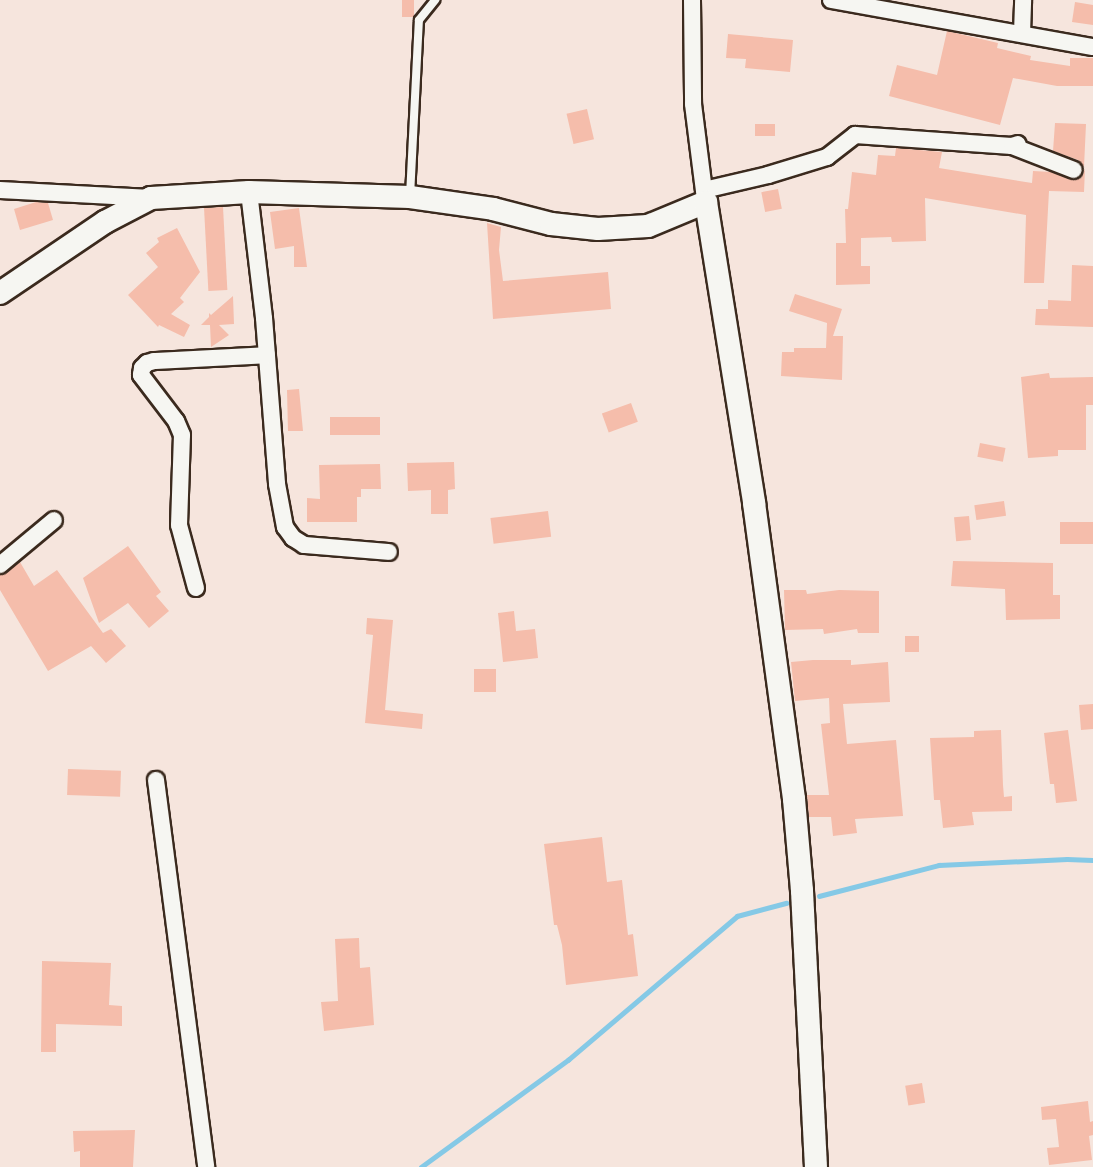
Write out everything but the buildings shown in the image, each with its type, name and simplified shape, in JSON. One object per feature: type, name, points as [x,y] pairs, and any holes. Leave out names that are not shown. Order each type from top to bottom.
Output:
[{"type":"street","points":[[692,0],[693,95],[705,196],[754,503],[794,799],[802,891],[816,1167]]},
{"type":"street","points":[[831,0],[915,7],[1022,33],[1093,46]]},
{"type":"street","points":[[1022,33],[1023,0]]},
{"type":"street","points":[[0,190],[151,198],[249,192],[410,197],[493,209],[551,224],[598,229],[648,226],[705,196],[827,157],[855,135],[1015,145],[1074,170]]},
{"type":"street","points":[[249,192],[267,355],[277,484],[285,527],[293,538],[304,544],[389,552]]},
{"type":"street","points":[[0,292],[105,222],[151,198]]},
{"type":"street","points":[[196,588],[179,525],[182,435],[176,421],[141,375],[142,368],[154,361],[267,355]]},
{"type":"street","points":[[0,565],[54,520]]},
{"type":"street","points":[[156,780],[206,1167]]},
{"type":"lane","points":[[410,197],[419,20],[435,0]]},
{"type":"waterway","points":[[819,896],[939,865],[1067,859],[1093,860]]},
{"type":"waterway","points":[[421,1167],[568,1060],[737,916],[786,903]]}]
